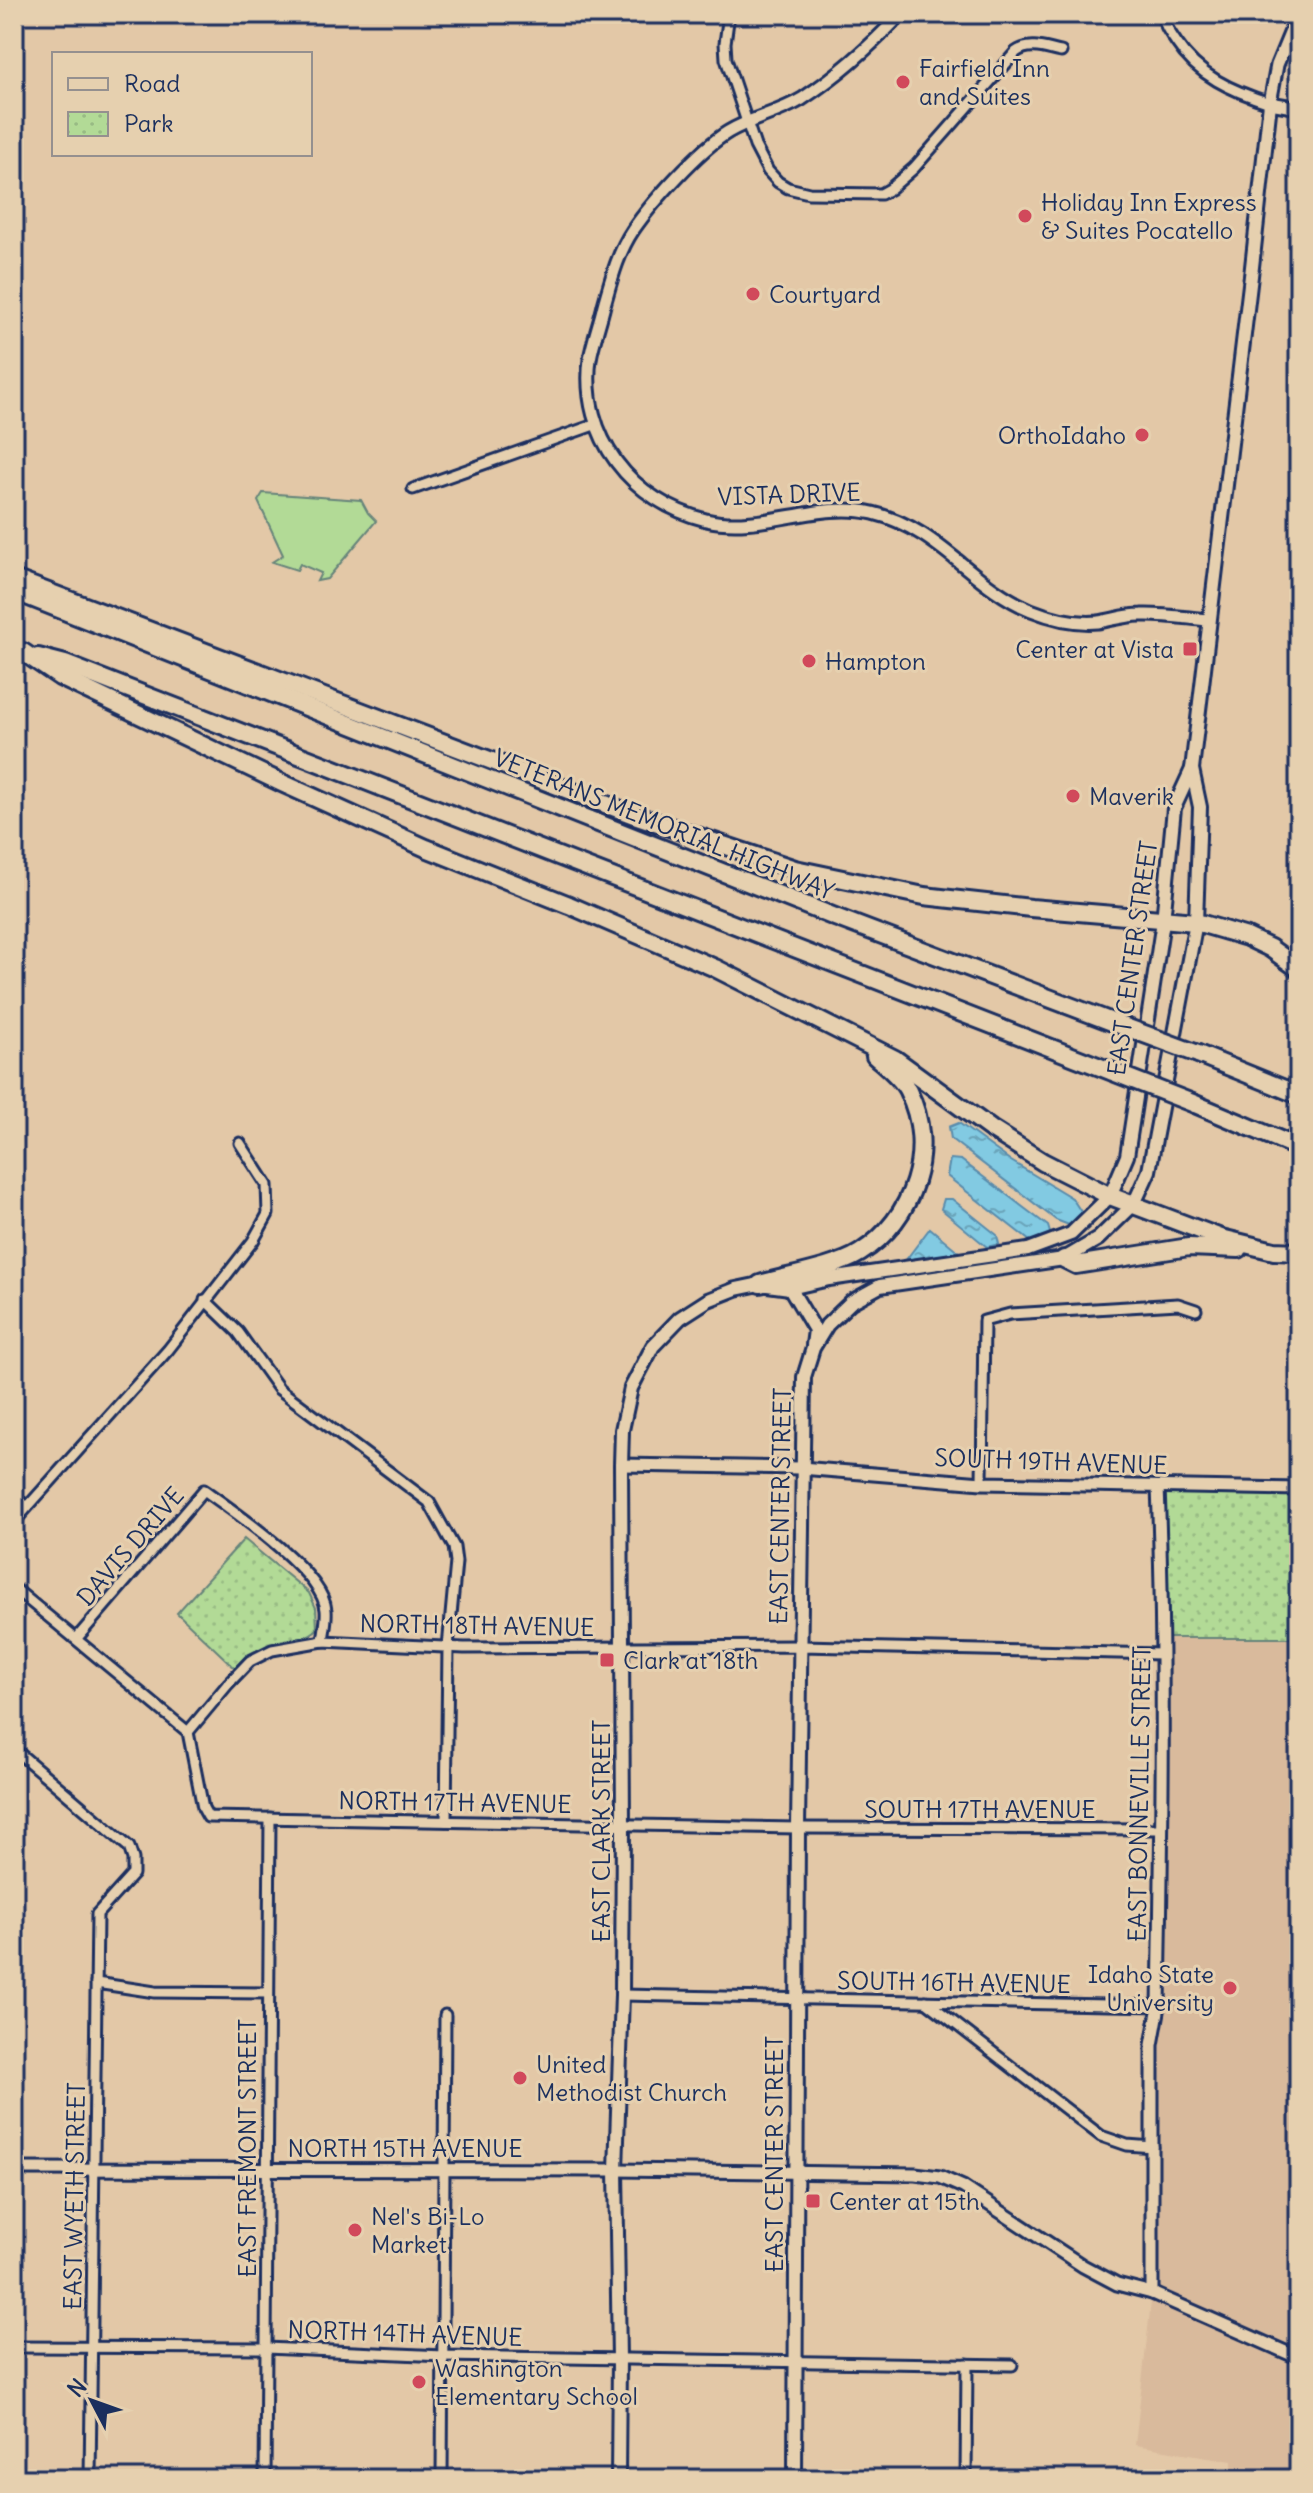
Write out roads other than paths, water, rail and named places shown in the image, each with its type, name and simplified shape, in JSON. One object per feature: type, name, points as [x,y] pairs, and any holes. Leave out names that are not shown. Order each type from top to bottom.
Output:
[{"type":"highway","points":[[14,579],[634,815],[795,869],[924,896],[1196,922],[1247,937],[1270,948],[1299,969]]},
{"type":"highway","name":"VETERANS MEMORIAL HIGHWAY","points":[[14,591],[806,906],[1299,1095]]},
{"type":"highway","points":[[18,650],[60,677],[282,783],[426,848],[715,968],[895,1059],[991,1129],[1043,1162],[1110,1196],[1221,1238],[1274,1251]]},
{"type":"highway","points":[[18,650],[65,664],[1195,1104],[1299,1148]]},
{"type":"highway","points":[[760,1284],[859,1254],[888,1230],[915,1183],[922,1143],[920,1123],[908,1089],[858,1042]]},
{"type":"highway","points":[[1064,1259],[1076,1265],[1189,1247],[1299,1252]]},
{"type":"main road","name":"EAST CENTER STREET","points":[[790,1288],[829,1279],[1028,1250],[1071,1234],[1110,1196],[1127,1156],[1163,921],[1174,808],[1192,769],[1270,103]]},
{"type":"main road","name":"EAST CENTER STREET","points":[[795,2479],[804,1377],[813,1348],[839,1312],[880,1286],[1064,1259],[1098,1239],[1134,1204],[1155,1150],[1196,922],[1200,807],[1192,769]]},
{"type":"main road","name":"EAST CLARK STREET","points":[[618,2479],[616,2170],[622,1995],[622,1430],[631,1388],[653,1346],[680,1318],[708,1300],[736,1289],[760,1284],[790,1288]]},
{"type":"main road","points":[[790,1288],[815,1330],[813,1348]]},
{"type":"street","points":[[729,14],[726,59],[755,146],[768,171],[778,182],[809,193],[881,194],[890,189],[914,168],[1016,52],[1031,46],[1061,52]]},
{"type":"street","name":"VISTA DRIVE","points":[[901,14],[800,100],[729,131],[693,162],[634,228],[626,241],[608,293],[590,360],[591,395],[597,424],[613,458],[638,488],[674,508],[707,520],[755,522],[834,511],[873,513],[899,521],[927,535],[1013,602],[1042,614],[1079,622],[1138,615],[1209,620]]},
{"type":"street","points":[[1162,14],[1164,23],[1182,51],[1218,83],[1244,95],[1299,108]]},
{"type":"street","name":"EAST CENTER STREET","points":[[1270,103],[1277,65],[1298,14]]},
{"type":"street","points":[[413,489],[597,424]]},
{"type":"street","points":[[14,1522],[168,1350],[241,1257],[268,1214],[267,1185],[240,1143]]},
{"type":"street","points":[[205,1300],[238,1332],[279,1389],[429,1502],[454,1547],[456,1562],[448,1647],[446,1821]]},
{"type":"street","points":[[982,1483],[984,1321],[1010,1314],[1178,1304],[1196,1310]]},
{"type":"street","name":"SOUTH 19TH AVENUE","points":[[621,1465],[801,1468],[982,1483],[1299,1489]]},
{"type":"street","name":"EAST BONNEVILLE STREET","points":[[1152,2293],[1152,2045],[1159,2006],[1162,1829],[1163,1610],[1158,1487]]},
{"type":"street","name":"DAVIS DRIVE","points":[[77,1638],[204,1490],[292,1559],[317,1586],[326,1608],[323,1641]]},
{"type":"street","points":[[14,1496],[27,1507]]},
{"type":"street","points":[[14,1588],[188,1732]]},
{"type":"street","name":"NORTH 18TH AVENUE","points":[[188,1732],[250,1661],[272,1650],[323,1641],[448,1647],[801,1646],[1162,1654]]},
{"type":"street","name":"NORTH 17TH AVENUE","points":[[188,1732],[203,1808],[208,1817],[798,1828]]},
{"type":"street","name":"EAST WYETH STREET","points":[[14,1749],[129,1847],[133,1859],[133,1874],[97,1914],[90,2479]]},
{"type":"street","name":"EAST FREMONT STREET","points":[[265,2479],[270,1818]]},
{"type":"street","name":"SOUTH 17TH AVENUE","points":[[798,1828],[1162,1829]]},
{"type":"street","points":[[96,1983],[155,1992],[268,1993]]},
{"type":"street","name":"SOUTH 16TH AVENUE","points":[[622,1995],[1159,2006]]},
{"type":"street","points":[[926,2001],[1101,2136],[1127,2145],[1153,2147]]},
{"type":"street","points":[[442,2479],[445,2015]]},
{"type":"street","name":"NORTH 15TH AVENUE","points":[[14,2169],[616,2170],[915,2174],[940,2177],[963,2187],[1083,2266],[1117,2284],[1152,2293],[1299,2358]]},
{"type":"street","name":"NORTH 14TH AVENUE","points":[[14,2347],[266,2348],[443,2356],[1012,2365]]},
{"type":"street","points":[[966,2479],[967,2364]]},
{"type":"water","points":[[959,1123],[1011,1161],[1072,1198],[1083,1215],[1074,1227],[1056,1220],[951,1139],[949,1127]]},
{"type":"water","points":[[950,1159],[961,1160],[1048,1226],[1051,1236],[1035,1245],[947,1176]]},
{"type":"water","points":[[944,1199],[952,1199],[997,1235],[999,1244],[987,1247],[941,1209]]},
{"type":"water","points":[[930,1228],[959,1252],[905,1261]]},
{"type":"place","name":"Fairfield Inn and Suites","points":[[903,82]]},
{"type":"place","name":"Holiday Inn Express & Suites Pocatello","points":[[1025,216]]},
{"type":"place","name":"Courtyard","points":[[753,294]]},
{"type":"place","name":"OrthoIdaho","points":[[1142,435]]},
{"type":"place","name":"Center at Vista","points":[[1190,649]]},
{"type":"place","name":"Hampton","points":[[809,661]]},
{"type":"place","name":"Maverik","points":[[1073,796]]},
{"type":"place","name":"Clark at 18th","points":[[607,1660]]},
{"type":"place","name":"Idaho State University","points":[[1230,1988]]},
{"type":"place","name":"United Methodist Church","points":[[520,2078]]},
{"type":"place","name":"Center at 15th","points":[[813,2201]]},
{"type":"place","name":"Nel's Bi-Lo Market","points":[[355,2230]]},
{"type":"place","name":"Washington Elementary School","points":[[419,2382]]}]
